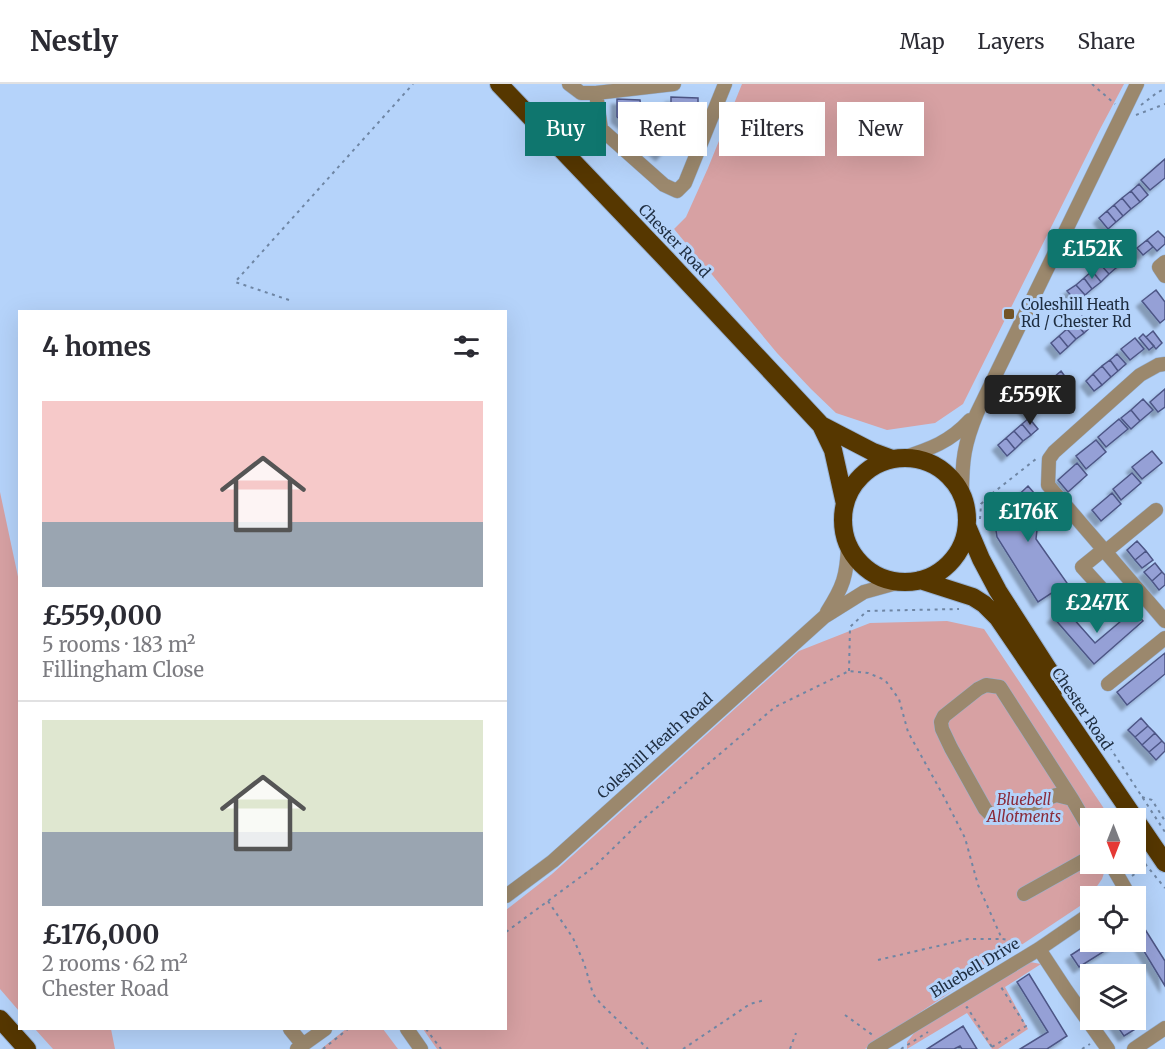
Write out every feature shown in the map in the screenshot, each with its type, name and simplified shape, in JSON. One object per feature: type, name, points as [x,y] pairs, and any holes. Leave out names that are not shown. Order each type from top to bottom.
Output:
[{"type":"highway","name":"Chester Road","points":[[499,84],[700,294],[821,425],[833,450],[845,504]]},
{"type":"highway","name":"Chester Road","points":[[821,425],[873,453],[897,459]]},
{"type":"highway","points":[[897,459],[920,460],[937,467],[952,479],[962,494],[967,515],[973,526],[957,554],[947,566],[934,575],[920,580],[900,582],[869,571],[848,545],[844,532],[845,504],[852,488],[862,475],[876,465],[897,459]]},
{"type":"highway","name":"Chester Road","points":[[973,526],[981,559],[998,591],[1162,853]]},
{"type":"highway","name":"Chester Road","points":[[920,580],[973,597],[998,618],[1162,853]]},
{"type":"highway","points":[[0,1019],[27,1049]]},
{"type":"street","points":[[569,84],[581,93],[674,84]]},
{"type":"street","points":[[596,93],[601,129],[664,185],[677,192],[685,183],[725,84]]},
{"type":"street","points":[[962,494],[964,450],[977,413],[1137,84]]},
{"type":"street","points":[[1165,262],[1159,267],[1165,276]]},
{"type":"street","points":[[1165,364],[1158,364],[1140,375],[1054,452],[1049,461],[1048,485],[1165,621]]},
{"type":"street","points":[[897,459],[947,441],[960,432],[977,413]]},
{"type":"street","points":[[1111,599],[1082,567],[1156,510]]},
{"type":"street","name":"Coleshill Heath Road","points":[[824,616],[844,581],[848,545]]},
{"type":"street","name":"Coleshill Heath Road","points":[[507,895],[553,861],[824,616],[864,592],[900,582]]},
{"type":"street","points":[[1108,684],[1165,638]]},
{"type":"street","points":[[1072,799],[1056,795],[1002,817],[990,815],[942,729],[941,722],[944,716],[978,689],[986,685],[1000,687],[1072,799],[1080,813]]},
{"type":"street","points":[[1024,894],[1080,863]]},
{"type":"street","name":"Bluebell Drive","points":[[882,1047],[1080,921]]},
{"type":"street","points":[[1035,951],[1108,1049]]},
{"type":"street","points":[[1134,1049],[1165,1028]]},
{"type":"street","points":[[291,1030],[300,1047],[324,1030]]},
{"type":"street","points":[[408,1030],[421,1049]]},
{"type":"path","points":[[289,300],[235,282],[413,84]]},
{"type":"path","points":[[1092,84],[1123,111]]},
{"type":"path","points":[[1165,89],[1141,106],[1133,116],[1165,104]]},
{"type":"path","points":[[973,526],[981,504],[989,496],[1036,459],[1049,461]]},
{"type":"path","points":[[849,671],[850,627],[867,611],[959,609]]},
{"type":"path","points":[[507,931],[594,867],[641,821],[775,708],[849,671],[868,673],[885,680],[899,699],[908,732],[965,838],[978,885],[1002,939]]},
{"type":"path","points":[[1070,688],[1165,832]]},
{"type":"path","points":[[1142,797],[1152,800],[1165,821]]},
{"type":"path","points":[[1125,886],[1132,875],[1146,864],[1149,855],[1162,853]]},
{"type":"path","points":[[548,901],[573,938],[584,963],[593,994],[648,1049]]},
{"type":"path","points":[[878,960],[968,939],[1016,941],[1035,951]]},
{"type":"path","points":[[958,1013],[967,1007],[992,1048],[1026,1026],[1001,987]]},
{"type":"path","points":[[683,1049],[750,1004],[765,1000]]},
{"type":"path","points":[[845,1015],[882,1047]]},
{"type":"path","points":[[323,1049],[347,1030]]},
{"type":"path","points":[[427,1030],[441,1049]]},
{"type":"path","points":[[901,1049],[930,1031]]},
{"type":"path","points":[[790,1049],[796,1034]]},
{"type":"green space","points":[[742,84],[1124,84],[963,404],[935,423],[887,430],[836,413],[777,353],[674,229],[686,217],[719,141],[719,156],[825,156],[825,102],[735,102]]},
{"type":"green space","points":[[0,492],[18,577],[18,1010],[0,989]]},
{"type":"green space","name":"Bluebell Allotments","points":[[947,621],[984,629],[1104,808],[1080,808],[1080,874],[1104,874],[1097,886],[1080,886],[1080,906],[865,1049],[437,1049],[424,1030],[507,1030],[507,909],[552,874],[799,651],[870,623]]},
{"type":"green space","points":[[1030,962],[1041,964],[1005,987],[1028,1029],[998,1049],[992,1049],[967,1013],[907,1049],[907,1042],[915,1032]]},
{"type":"green space","points":[[36,1030],[111,1030],[115,1049],[53,1049]]},
{"type":"green space","points":[[345,1030],[384,1030],[398,1049],[321,1049]]},
{"type":"building","points":[[671,97],[698,98],[698,102],[671,102]]},
{"type":"building","points":[[617,99],[640,100],[640,102],[618,102],[617,117]]},
{"type":"building","points":[[1165,159],[1165,178],[1150,190],[1141,180]]},
{"type":"building","points":[[1139,184],[1148,195],[1140,202],[1131,191]]},
{"type":"building","points":[[1131,191],[1140,202],[1131,209],[1122,198]]},
{"type":"building","points":[[1122,198],[1131,209],[1123,216],[1114,205]]},
{"type":"building","points":[[1114,205],[1123,216],[1116,222],[1107,211]]},
{"type":"building","points":[[1107,211],[1116,222],[1108,229],[1099,218]]},
{"type":"building","points":[[1158,231],[1165,238],[1165,244],[1157,251],[1147,240]]},
{"type":"building","points":[[1147,240],[1153,247],[1143,255],[1137,248]]},
{"type":"building","points":[[1115,251],[1124,262],[1116,268],[1108,257]]},
{"type":"building","points":[[1108,257],[1116,268],[1109,274],[1100,264]]},
{"type":"building","points":[[1100,264],[1109,274],[1101,282],[1092,271]]},
{"type":"building","points":[[1092,271],[1101,282],[1092,289],[1084,278]]},
{"type":"building","points":[[1084,278],[1092,289],[1085,295],[1076,285]]},
{"type":"building","points":[[1076,285],[1085,295],[1077,302],[1067,291]]},
{"type":"building","points":[[1156,290],[1165,302],[1165,319],[1160,323],[1142,301]]},
{"type":"building","points":[[1082,316],[1091,327],[1084,333],[1075,322]]},
{"type":"building","points":[[1075,322],[1084,333],[1076,339],[1067,329]]},
{"type":"building","points":[[1067,329],[1076,339],[1068,347],[1059,336]]},
{"type":"building","points":[[1153,331],[1162,343],[1156,349],[1146,337]]},
{"type":"building","points":[[1143,334],[1154,346],[1149,350],[1139,338]]},
{"type":"building","points":[[1059,336],[1068,347],[1060,354],[1051,343]]},
{"type":"building","points":[[1135,338],[1144,349],[1130,360],[1121,349]]},
{"type":"building","points":[[1117,354],[1126,364],[1118,371],[1110,360]]},
{"type":"building","points":[[1110,360],[1118,371],[1111,377],[1102,366]]},
{"type":"building","points":[[1102,366],[1111,377],[1102,385],[1093,374]]},
{"type":"building","points":[[1061,371],[1069,382],[1062,388],[1054,377]]},
{"type":"building","points":[[1093,374],[1102,385],[1094,391],[1086,381]]},
{"type":"building","points":[[1054,377],[1062,388],[1055,394],[1046,384]]},
{"type":"building","points":[[1046,384],[1055,394],[1046,402],[1037,391]]},
{"type":"building","points":[[1165,389],[1165,407],[1158,412],[1150,402]]},
{"type":"building","points":[[1037,391],[1046,402],[1038,409],[1029,398]]},
{"type":"building","points":[[1029,398],[1038,409],[1031,415],[1021,404]]},
{"type":"building","points":[[1143,399],[1153,410],[1140,421],[1131,410]]},
{"type":"building","points":[[1131,410],[1140,421],[1131,429],[1121,418]]},
{"type":"building","points":[[1029,418],[1038,429],[1031,435],[1022,424]]},
{"type":"building","points":[[1119,419],[1128,429],[1106,447],[1098,437]]},
{"type":"building","points":[[1022,424],[1031,435],[1023,441],[1014,431]]},
{"type":"building","points":[[1014,431],[1023,441],[1015,449],[1006,438]]},
{"type":"building","points":[[1006,438],[1015,449],[1007,456],[998,445]]},
{"type":"building","points":[[1096,440],[1106,452],[1086,469],[1076,456]]},
{"type":"building","points":[[1152,451],[1162,463],[1142,479],[1132,467]]},
{"type":"building","points":[[1077,463],[1087,475],[1068,492],[1058,480]]},
{"type":"building","points":[[1132,473],[1141,483],[1121,500],[1113,489]]},
{"type":"building","points":[[1028,486],[1054,516],[1037,530],[1036,539],[1067,583],[1038,602],[997,537],[994,518]]},
{"type":"building","points":[[1112,493],[1121,504],[1101,521],[1092,510]]},
{"type":"building","points":[[1137,541],[1146,551],[1135,560],[1127,550]]},
{"type":"building","points":[[1146,551],[1153,560],[1142,568],[1135,560]]},
{"type":"building","points":[[1155,563],[1162,572],[1152,581],[1144,572]]},
{"type":"building","points":[[1162,572],[1165,575],[1165,585],[1159,590],[1152,581]]},
{"type":"building","points":[[1064,608],[1095,643],[1134,610],[1143,621],[1094,664],[1053,617]]},
{"type":"building","points":[[1165,653],[1165,674],[1127,705],[1117,692]]},
{"type":"building","points":[[1141,718],[1148,726],[1135,737],[1128,730]]},
{"type":"building","points":[[1148,726],[1155,733],[1142,745],[1135,737]]},
{"type":"building","points":[[1155,733],[1162,741],[1149,752],[1142,745]]},
{"type":"building","points":[[1162,741],[1165,744],[1165,751],[1156,760],[1149,752]]},
{"type":"building","points":[[1146,931],[1165,961],[1165,986],[1144,952]]},
{"type":"building","points":[[1080,949],[1080,952],[1103,952],[1080,964],[1079,967],[1071,955]]},
{"type":"building","points":[[1029,974],[1067,1036],[1047,1049],[1020,1049],[1048,1032],[1017,982]]},
{"type":"building","points":[[963,1026],[977,1049],[962,1049],[960,1046],[954,1049],[927,1049]]},
{"type":"building","points":[[1120,1030],[1134,1030],[1124,1036]]},
{"type":"place","name":"Coleshill Heath Rd / Chester Rd","points":[[1009,314]]}]
